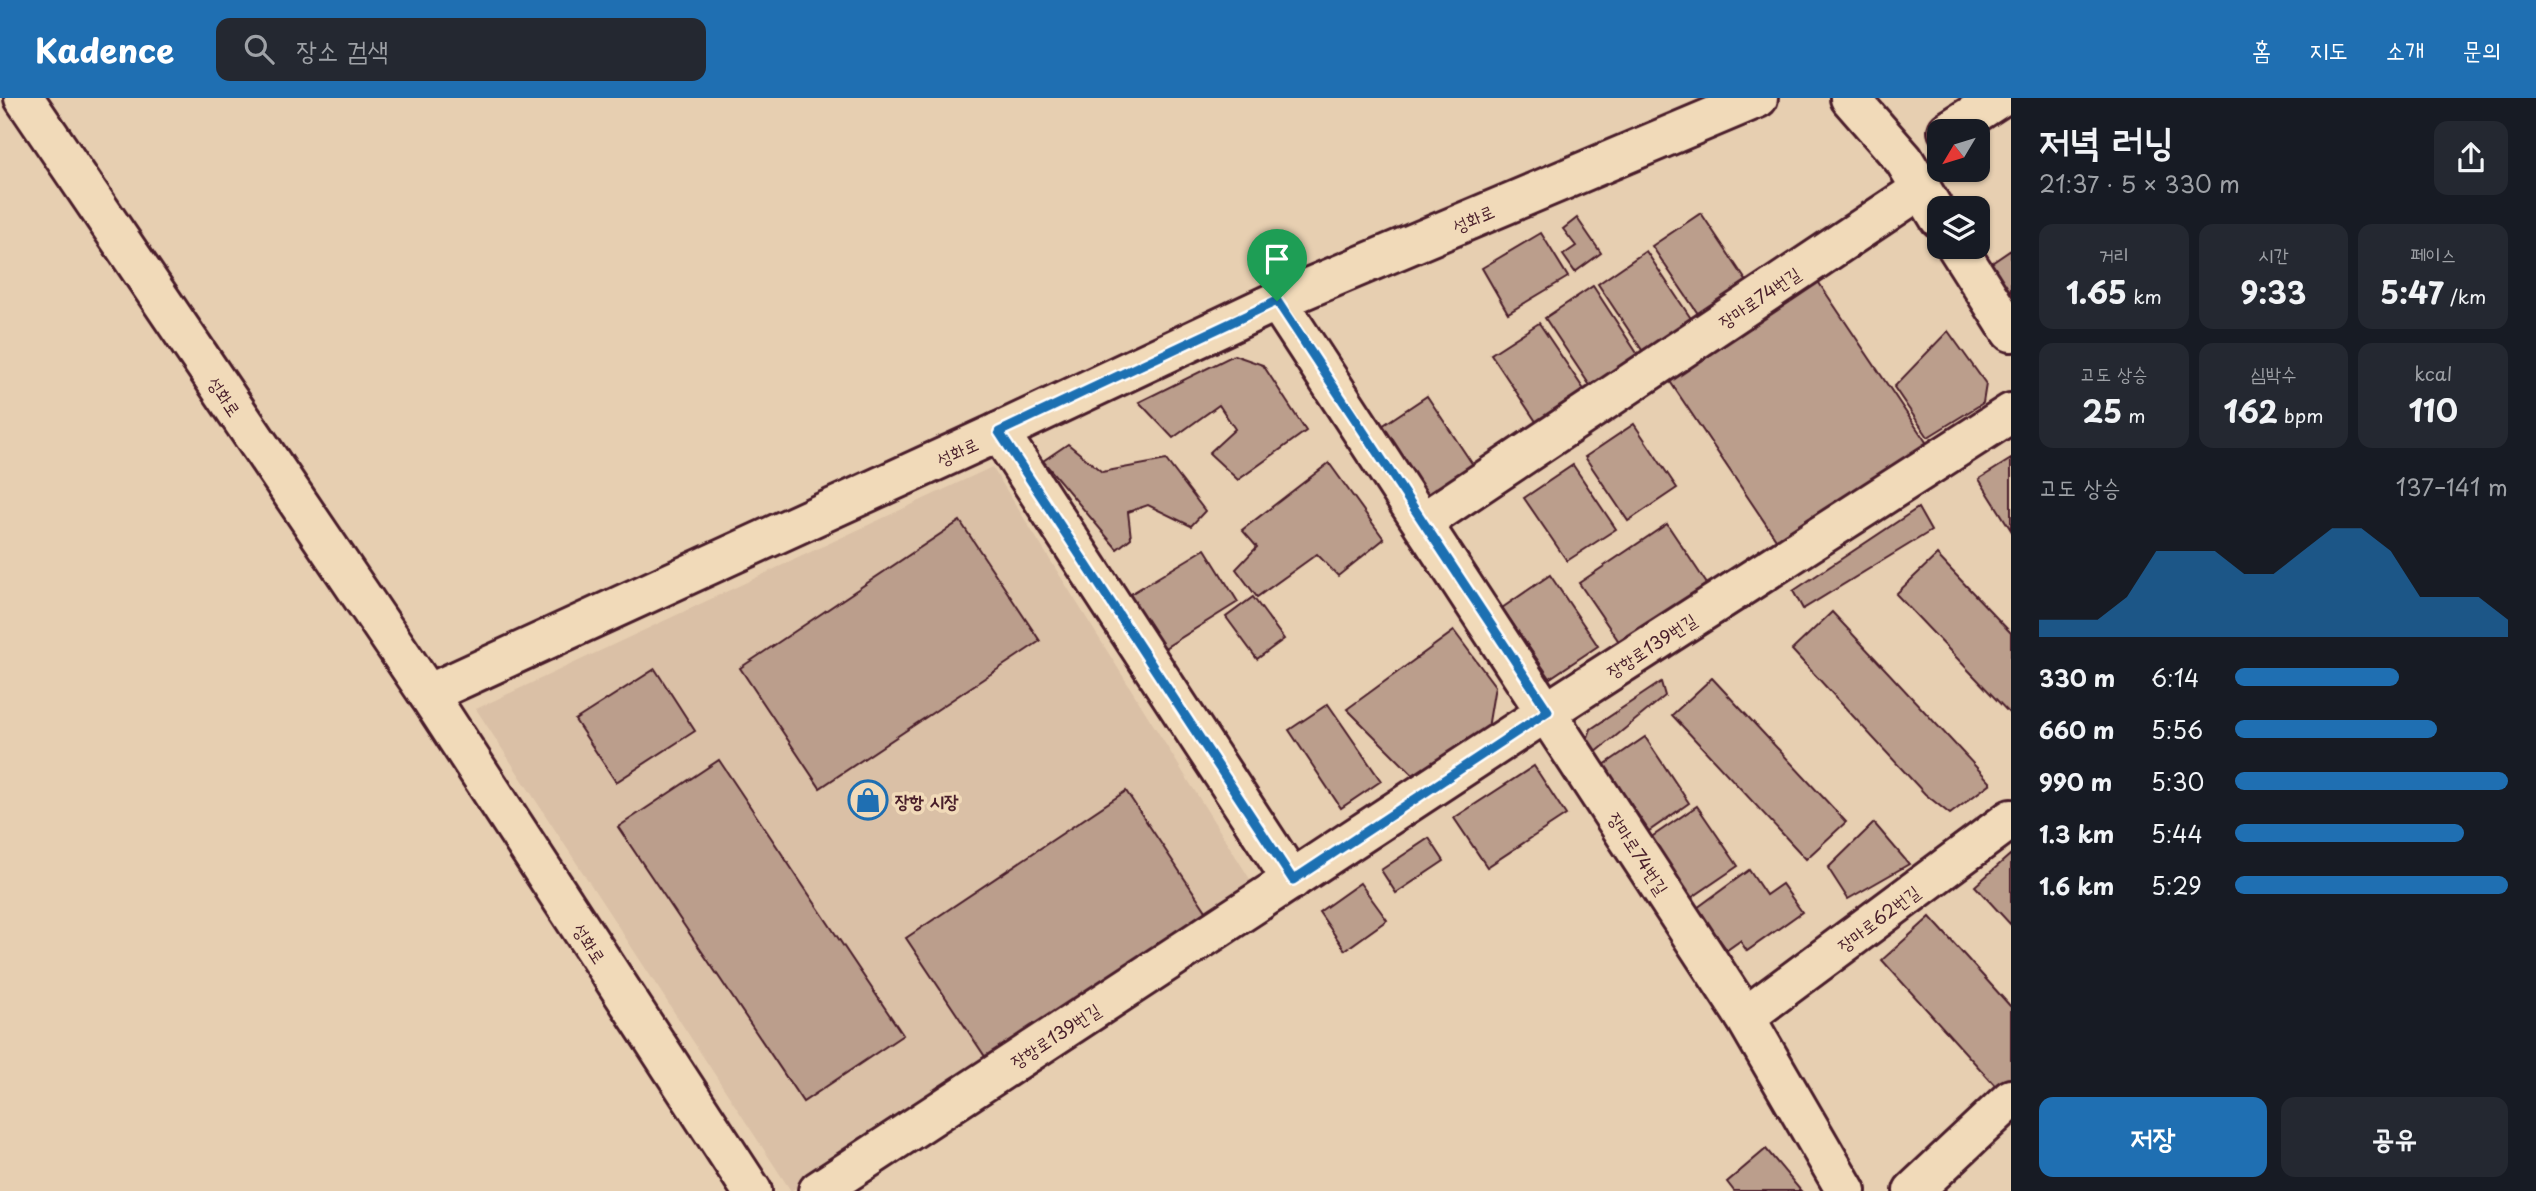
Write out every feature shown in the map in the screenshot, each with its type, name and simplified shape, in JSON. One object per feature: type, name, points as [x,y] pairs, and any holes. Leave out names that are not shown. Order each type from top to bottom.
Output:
[{"type":"street","name":"성화로","points":[[23,98],[428,694],[752,1191]]},
{"type":"street","name":"성화로","points":[[428,694],[999,432],[1277,301],[1758,98]]},
{"type":"street","points":[[1850,98],[1921,189]]},
{"type":"street","points":[[1967,119],[1999,98]]},
{"type":"street","name":"장마로74번길","points":[[1423,522],[1921,189],[1927,172]]},
{"type":"street","points":[[1965,259],[2011,332]]},
{"type":"street","name":"장마로74번길","points":[[1277,301],[1548,711],[1745,1017],[1846,1191]]},
{"type":"street","name":"장항로139번길","points":[[818,1191],[1548,711],[2011,413]]},
{"type":"street","points":[[999,432],[1293,880]]},
{"type":"street","name":"장마로62번길","points":[[1745,1017],[2011,819]]},
{"type":"street","points":[[1913,1191],[2011,1099]]},
{"type":"shaded area","name":"장항 시장","points":[[992,467],[1258,892],[791,1191],[476,709]]},
{"type":"building","points":[[1701,213],[1753,291],[1705,324],[1652,246]]},
{"type":"building","points":[[1577,218],[1601,253],[1575,272],[1563,255],[1576,246],[1563,229]]},
{"type":"building","points":[[1541,233],[1568,277],[1508,313],[1482,268]]},
{"type":"building","points":[[2011,250],[2011,311],[1983,269]]},
{"type":"building","points":[[1646,251],[1698,329],[1650,362],[1598,284]]},
{"type":"building","points":[[1815,277],[1930,448],[1782,548],[1667,377]]},
{"type":"building","points":[[1593,286],[1644,364],[1597,396],[1545,318]]},
{"type":"building","points":[[1539,323],[1591,400],[1543,432],[1491,354]]},
{"type":"building","points":[[1948,331],[1986,384],[1983,403],[1928,437],[1894,387]]},
{"type":"building","points":[[1234,355],[1263,365],[1306,431],[1238,480],[1209,453],[1235,429],[1219,405],[1173,438],[1139,402]]},
{"type":"building","points":[[1427,396],[1479,474],[1431,506],[1379,428]]},
{"type":"building","points":[[1634,424],[1677,488],[1628,521],[1585,457]]},
{"type":"building","points":[[1068,444],[1102,472],[1166,460],[1205,511],[1191,526],[1148,505],[1128,512],[1131,538],[1117,549],[1043,461]]},
{"type":"building","points":[[2011,459],[2011,530],[1979,479]]},
{"type":"building","points":[[1329,463],[1384,539],[1338,576],[1317,554],[1257,597],[1236,569],[1257,547],[1242,530]]},
{"type":"building","points":[[1573,465],[1616,529],[1567,561],[1524,498]]},
{"type":"building","points":[[1918,508],[1931,531],[1803,609],[1793,591]]},
{"type":"building","points":[[960,521],[1040,641],[820,788],[740,668]]},
{"type":"building","points":[[1667,524],[1707,584],[1620,643],[1579,583]]},
{"type":"building","points":[[1205,549],[1238,602],[1163,649],[1129,595]]},
{"type":"building","points":[[1937,555],[2011,633],[2011,715],[1896,594]]},
{"type":"building","points":[[1550,575],[1598,646],[1550,678],[1502,608]]},
{"type":"building","points":[[1253,597],[1284,639],[1257,659],[1226,617]]},
{"type":"building","points":[[1832,612],[1991,783],[1950,814],[1925,794],[1792,650]]},
{"type":"building","points":[[1454,631],[1495,686],[1488,728],[1416,778],[1347,709]]},
{"type":"building","points":[[655,669],[695,731],[616,782],[575,720]]},
{"type":"building","points":[[1712,678],[1846,822],[1806,859],[1672,715]]},
{"type":"building","points":[[1661,682],[1665,696],[1595,753],[1587,740],[1591,729]]},
{"type":"building","points":[[1328,704],[1381,781],[1341,808],[1289,730]]},
{"type":"building","points":[[1645,737],[1689,803],[1649,831],[1604,765]]},
{"type":"building","points":[[719,760],[903,1035],[803,1102],[618,827]]},
{"type":"building","points":[[1534,766],[1566,815],[1487,867],[1454,818]]},
{"type":"building","points":[[1126,791],[1206,911],[986,1058],[906,938]]},
{"type":"building","points":[[1697,806],[1738,866],[1691,898],[1650,838]]},
{"type":"building","points":[[1874,823],[1909,864],[1848,899],[1828,868]]},
{"type":"building","points":[[1429,838],[1444,861],[1396,893],[1381,870]]},
{"type":"building","points":[[2011,854],[2011,925],[1975,886]]},
{"type":"building","points":[[1749,870],[1766,895],[1782,884],[1802,912],[1747,951],[1740,941],[1727,950],[1697,908]]},
{"type":"building","points":[[1360,883],[1387,920],[1345,950],[1319,912]]},
{"type":"building","points":[[1930,917],[2011,1007],[2011,1079],[1999,1090],[1882,960]]},
{"type":"building","points":[[1766,1149],[1801,1191],[1734,1191],[1727,1182]]},
{"type":"place","name":"장항 시장","points":[[868,800]]},
{"type":"route","points":[[1277,301],[1548,711],[1293,880],[999,432],[1277,301]]}]
